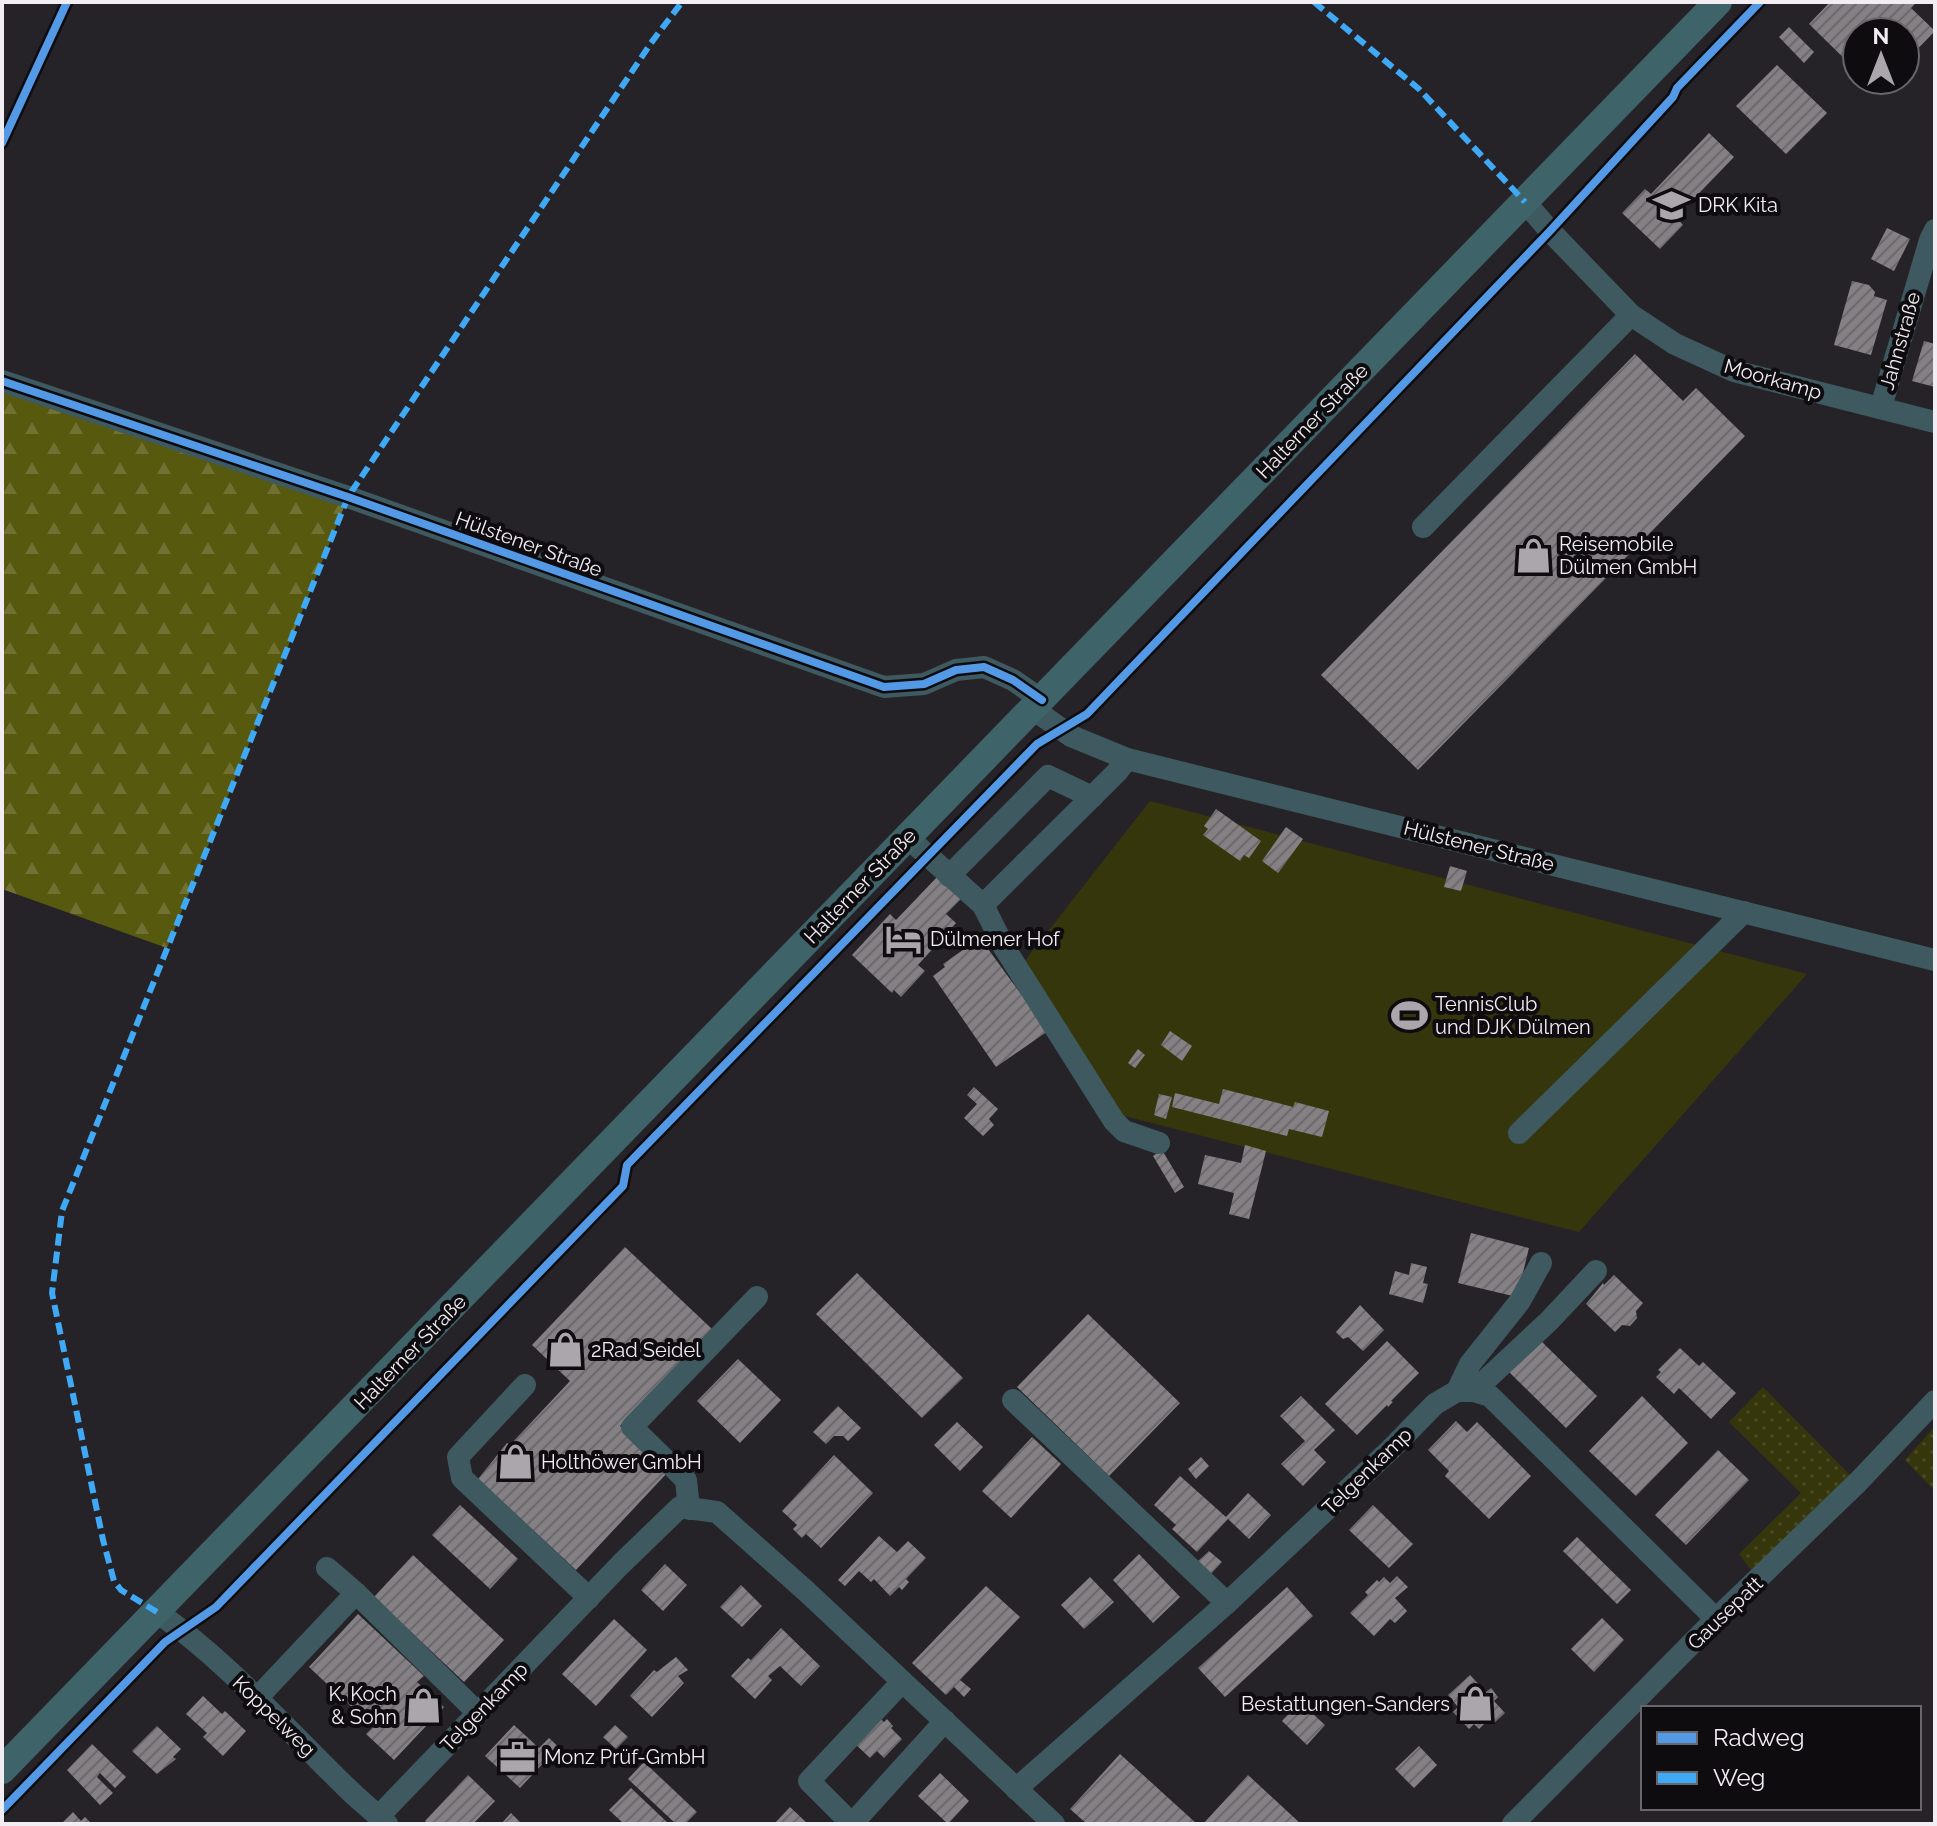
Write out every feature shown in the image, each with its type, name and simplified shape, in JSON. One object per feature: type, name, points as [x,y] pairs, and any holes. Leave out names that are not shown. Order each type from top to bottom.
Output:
[{"type":"main road","name":"Halterner Straße","points":[[2,1770],[1718,2]]},
{"type":"street","name":"Moorkamp","points":[[1525,202],[1631,315],[1675,344],[1734,371],[1935,422]]},
{"type":"street","name":"Jahnstraße","points":[[1881,407],[1935,230]]},
{"type":"street","points":[[1423,527],[1631,315]]},
{"type":"street","name":"Hülstener Straße","points":[[2,381],[348,497],[884,687],[924,684],[956,670],[984,667],[1013,680],[1071,736],[1127,759],[1935,960]]},
{"type":"street","points":[[983,905],[1127,759]]},
{"type":"street","points":[[949,876],[1048,776],[1092,797]]},
{"type":"street","points":[[907,837],[983,905],[1004,947],[1114,1121],[1124,1131],[1159,1143]]},
{"type":"street","points":[[1519,1133],[1744,912]]},
{"type":"street","points":[[1541,1263],[1520,1301],[1470,1364],[1465,1391],[1490,1396],[1716,1619]]},
{"type":"street","name":"Telgenkamp","points":[[1016,1789],[1227,1603],[1435,1404],[1465,1391],[1549,1321],[1596,1271]]},
{"type":"street","points":[[757,1297],[632,1427],[686,1480],[689,1509],[717,1512],[806,1591],[1054,1824]]},
{"type":"street","points":[[525,1385],[458,1457],[462,1478],[589,1598]]},
{"type":"street","points":[[1013,1400],[1227,1603]]},
{"type":"street","name":"Gausepatt","points":[[1513,1824],[1716,1619],[1821,1519],[1935,1401]]},
{"type":"street","name":"Telgenkamp","points":[[383,1820],[478,1713],[589,1598],[680,1507],[689,1509]]},
{"type":"street","points":[[327,1568],[478,1713]]},
{"type":"street","points":[[258,1697],[356,1593]]},
{"type":"street","name":"Koppelweg","points":[[157,1612],[184,1631],[258,1697],[348,1789],[383,1820]]},
{"type":"street","points":[[902,1682],[809,1781],[852,1824],[945,1721]]},
{"type":"shaded area","name":"TennisClub und DJK Dülmen","points":[[1150,801],[1807,974],[1579,1232],[1101,1110],[1020,967]]},
{"type":"shaded area","points":[[1763,1387],[1853,1478],[1755,1575],[1739,1554],[1801,1493],[1729,1422]]},
{"type":"shaded area","points":[[1935,1426],[1935,1491],[1905,1460]]},
{"type":"green space","points":[[2,381],[348,497],[167,948],[2,889]]},
{"type":"building","points":[[1830,2],[1917,2],[1911,8],[1919,16],[1841,16],[1841,55],[1809,24]]},
{"type":"building","points":[[1921,18],[1935,31],[1921,45]]},
{"type":"building","points":[[1789,27],[1814,52],[1804,63],[1779,37]]},
{"type":"building","points":[[1777,65],[1827,113],[1786,154],[1736,106]]},
{"type":"building","points":[[1709,133],[1734,157],[1676,217],[1683,225],[1660,249],[1622,213],[1645,189],[1651,194]]},
{"type":"building","points":[[1887,228],[1910,239],[1894,271],[1871,259]]},
{"type":"building","points":[[1852,281],[1869,285],[1875,292],[1874,296],[1887,300],[1871,355],[1834,345]]},
{"type":"building","points":[[1924,341],[1935,344],[1935,387],[1912,381]]},
{"type":"building","name":"Reisemobile Dülmen GmbH","points":[[1635,354],[1683,401],[1696,388],[1745,436],[1418,770],[1321,675]]},
{"type":"building","points":[[1216,809],[1261,841],[1249,858],[1244,855],[1240,861],[1203,835],[1208,829],[1204,826]]},
{"type":"building","points":[[1286,827],[1303,839],[1278,873],[1262,861]]},
{"type":"building","points":[[1450,866],[1467,871],[1461,891],[1444,887]]},
{"type":"building","name":"Dülmener Hof","points":[[938,876],[962,898],[946,914],[956,923],[918,965],[925,971],[901,997],[894,990],[892,993],[852,955],[890,914],[896,920]]},
{"type":"building","points":[[980,938],[1048,1031],[996,1067],[933,976],[945,967],[943,964]]},
{"type":"building","points":[[1170,1031],[1192,1046],[1182,1061],[1161,1045]]},
{"type":"building","points":[[1138,1049],[1145,1055],[1135,1068],[1128,1063]]},
{"type":"building","points":[[974,1087],[998,1109],[989,1119],[994,1125],[983,1136],[964,1118],[977,1104],[967,1095]]},
{"type":"building","points":[[1223,1089],[1293,1107],[1295,1102],[1329,1111],[1322,1137],[1289,1129],[1287,1136],[1172,1107],[1175,1093],[1219,1104]]},
{"type":"building","points":[[1159,1094],[1172,1097],[1166,1119],[1154,1115]]},
{"type":"building","points":[[1245,1145],[1266,1151],[1249,1219],[1229,1214],[1234,1193],[1198,1184],[1205,1155],[1241,1163]]},
{"type":"building","points":[[1162,1150],[1184,1187],[1175,1193],[1153,1156]]},
{"type":"building","points":[[1471,1233],[1529,1248],[1517,1297],[1458,1283]]},
{"type":"building","points":[[625,1247],[712,1329],[620,1426],[668,1472],[576,1570],[478,1479],[507,1443],[510,1445],[570,1381],[532,1345]]},
{"type":"building","points":[[1411,1263],[1427,1267],[1423,1283],[1428,1284],[1423,1303],[1389,1294],[1395,1271],[1409,1275]]},
{"type":"building","points":[[857,1273],[963,1378],[922,1418],[816,1314]]},
{"type":"building","points":[[1614,1275],[1643,1303],[1630,1326],[1622,1325],[1615,1332],[1586,1304]]},
{"type":"building","points":[[1360,1305],[1384,1330],[1363,1351],[1348,1337],[1343,1339],[1336,1332]]},
{"type":"building","points":[[1088,1314],[1180,1403],[1109,1476],[1017,1387]]},
{"type":"building","points":[[1537,1337],[1597,1396],[1566,1428],[1506,1369]]},
{"type":"building","points":[[1387,1341],[1419,1373],[1357,1435],[1325,1404]]},
{"type":"building","points":[[1680,1348],[1699,1366],[1703,1362],[1736,1393],[1711,1419],[1679,1388],[1674,1394],[1656,1377],[1661,1372],[1658,1370]]},
{"type":"building","points":[[738,1359],[781,1400],[740,1443],[697,1401]]},
{"type":"building","points":[[1301,1396],[1335,1430],[1314,1450],[1326,1462],[1303,1486],[1281,1464],[1305,1441],[1280,1416]]},
{"type":"building","points":[[1642,1396],[1688,1443],[1636,1496],[1589,1451]]},
{"type":"building","points":[[838,1406],[861,1428],[848,1441],[843,1436],[834,1436],[826,1444],[813,1432]]},
{"type":"building","points":[[1456,1421],[1467,1432],[1477,1422],[1531,1476],[1489,1519],[1445,1476],[1449,1471],[1428,1450]]},
{"type":"building","points":[[957,1422],[983,1447],[960,1471],[934,1445]]},
{"type":"building","points":[[1032,1437],[1061,1464],[1011,1518],[982,1491]]},
{"type":"building","points":[[1718,1450],[1749,1480],[1686,1545],[1655,1515]]},
{"type":"building","points":[[834,1455],[873,1493],[821,1548],[806,1534],[802,1538],[793,1529],[797,1525],[782,1511]]},
{"type":"building","points":[[1201,1457],[1209,1466],[1196,1479],[1188,1469]]},
{"type":"building","points":[[1180,1476],[1226,1517],[1248,1493],[1271,1515],[1249,1539],[1228,1519],[1197,1552],[1172,1529],[1176,1525],[1154,1505]]},
{"type":"building","points":[[460,1505],[518,1559],[490,1589],[432,1535]]},
{"type":"building","points":[[1373,1505],[1413,1544],[1389,1568],[1349,1530]]},
{"type":"building","points":[[879,1536],[897,1552],[908,1541],[926,1558],[906,1579],[909,1582],[902,1590],[899,1587],[890,1596],[874,1579],[871,1582],[859,1571],[845,1586],[838,1580]]},
{"type":"building","points":[[1577,1537],[1631,1590],[1617,1604],[1563,1551]]},
{"type":"building","points":[[1209,1551],[1222,1562],[1209,1576],[1196,1563]]},
{"type":"building","points":[[1139,1554],[1180,1597],[1153,1623],[1113,1580]]},
{"type":"building","points":[[413,1555],[504,1640],[464,1682],[374,1597]]},
{"type":"building","points":[[665,1564],[687,1585],[663,1611],[641,1590]]},
{"type":"building","points":[[1397,1576],[1408,1587],[1395,1598],[1407,1611],[1395,1623],[1390,1619],[1374,1636],[1350,1613],[1368,1595],[1365,1592],[1377,1580],[1379,1582],[1384,1577],[1390,1583]]},
{"type":"building","points":[[1090,1577],[1114,1602],[1084,1629],[1061,1605]]},
{"type":"building","points":[[741,1585],[762,1606],[742,1627],[720,1607]]},
{"type":"building","points":[[986,1586],[1020,1617],[960,1680],[971,1689],[964,1697],[954,1687],[946,1695],[912,1663]]},
{"type":"building","points":[[1287,1587],[1313,1616],[1225,1697],[1198,1668]]},
{"type":"building","points":[[358,1614],[424,1676],[417,1682],[444,1707],[394,1760],[366,1734],[373,1727],[309,1667]]},
{"type":"building","points":[[1602,1618],[1624,1640],[1594,1672],[1571,1649]]},
{"type":"building","points":[[614,1619],[647,1650],[596,1706],[562,1674]]},
{"type":"building","points":[[781,1628],[820,1666],[801,1686],[780,1666],[768,1676],[772,1680],[755,1699],[731,1676]]},
{"type":"building","points":[[676,1657],[688,1670],[678,1676],[684,1683],[652,1717],[630,1696],[654,1670],[657,1672]]},
{"type":"building","name":"Bestattungen-Sanders","points":[[1470,1675],[1486,1692],[1491,1688],[1498,1697],[1494,1701],[1505,1713],[1494,1723],[1490,1718],[1479,1729],[1474,1724],[1469,1729],[1453,1712],[1458,1707],[1448,1695]]},
{"type":"building","points":[[203,1696],[246,1731],[223,1756],[203,1737],[207,1733],[186,1714]]},
{"type":"building","points":[[1300,1702],[1325,1725],[1307,1745],[1282,1721]]},
{"type":"building","points":[[876,1715],[884,1722],[887,1719],[902,1739],[884,1758],[877,1751],[870,1758],[851,1740]]},
{"type":"building","points":[[514,1725],[539,1748],[549,1738],[565,1753],[555,1763],[549,1757],[520,1788],[485,1756]]},
{"type":"building","points":[[615,1725],[628,1737],[616,1749],[603,1737]]},
{"type":"building","points":[[157,1726],[181,1749],[173,1757],[176,1759],[157,1774],[132,1751]]},
{"type":"building","points":[[92,1744],[126,1777],[115,1788],[100,1773],[97,1777],[113,1793],[100,1805],[67,1770]]},
{"type":"building","points":[[1419,1746],[1437,1765],[1414,1788],[1395,1769]]},
{"type":"building","points":[[1120,1754],[1197,1824],[1087,1824],[1070,1809]]},
{"type":"building","points":[[644,1762],[697,1812],[685,1824],[676,1824],[628,1779]]},
{"type":"building","points":[[940,1773],[969,1801],[948,1824],[918,1796]]},
{"type":"building","points":[[468,1775],[495,1801],[473,1824],[428,1824],[425,1821]]},
{"type":"building","points":[[1248,1775],[1301,1824],[1203,1824]]},
{"type":"building","points":[[631,1788],[669,1824],[624,1824],[609,1810]]},
{"type":"building","points":[[790,1807],[808,1824],[774,1824]]},
{"type":"building","points":[[73,1812],[81,1821],[85,1817],[92,1824],[61,1824]]},
{"type":"building","points":[[511,1813],[522,1824],[501,1824]]},
{"type":"marked path","points":[[157,1612],[121,1590],[114,1581],[103,1540],[52,1293],[62,1211],[348,497],[651,43],[682,2]]},
{"type":"marked path","points":[[1314,2],[1419,89],[1525,202]]},
{"type":"cycle path","points":[[2,143],[67,2]]},
{"type":"cycle path","points":[[2,1810],[165,1642],[216,1607],[623,1186],[627,1165],[1037,744],[1087,714],[1550,231],[1673,97],[1677,88],[1760,2]]},
{"type":"cycle path","points":[[2,381],[348,497],[884,687],[924,684],[956,670],[984,667],[1013,680],[1042,700]]},
{"type":"place","name":"DRK Kita","points":[[1672,205]]},
{"type":"place","name":"Reisemobile Dülmen GmbH","points":[[1533,556]]},
{"type":"place","name":"Dülmener Hof","points":[[904,939]]},
{"type":"place","name":"TennisClub und DJK Dülmen","points":[[1409,1015]]},
{"type":"place","name":"2Rad Seidel","points":[[565,1350]]},
{"type":"place","name":"Holthöwer GmbH","points":[[515,1462]]},
{"type":"place","name":"Bestattungen-Sanders","points":[[1476,1704]]},
{"type":"place","name":"K. Koch & Sohn","points":[[423,1706]]},
{"type":"place","name":"Monz Prüf-GmbH","points":[[518,1757]]}]
